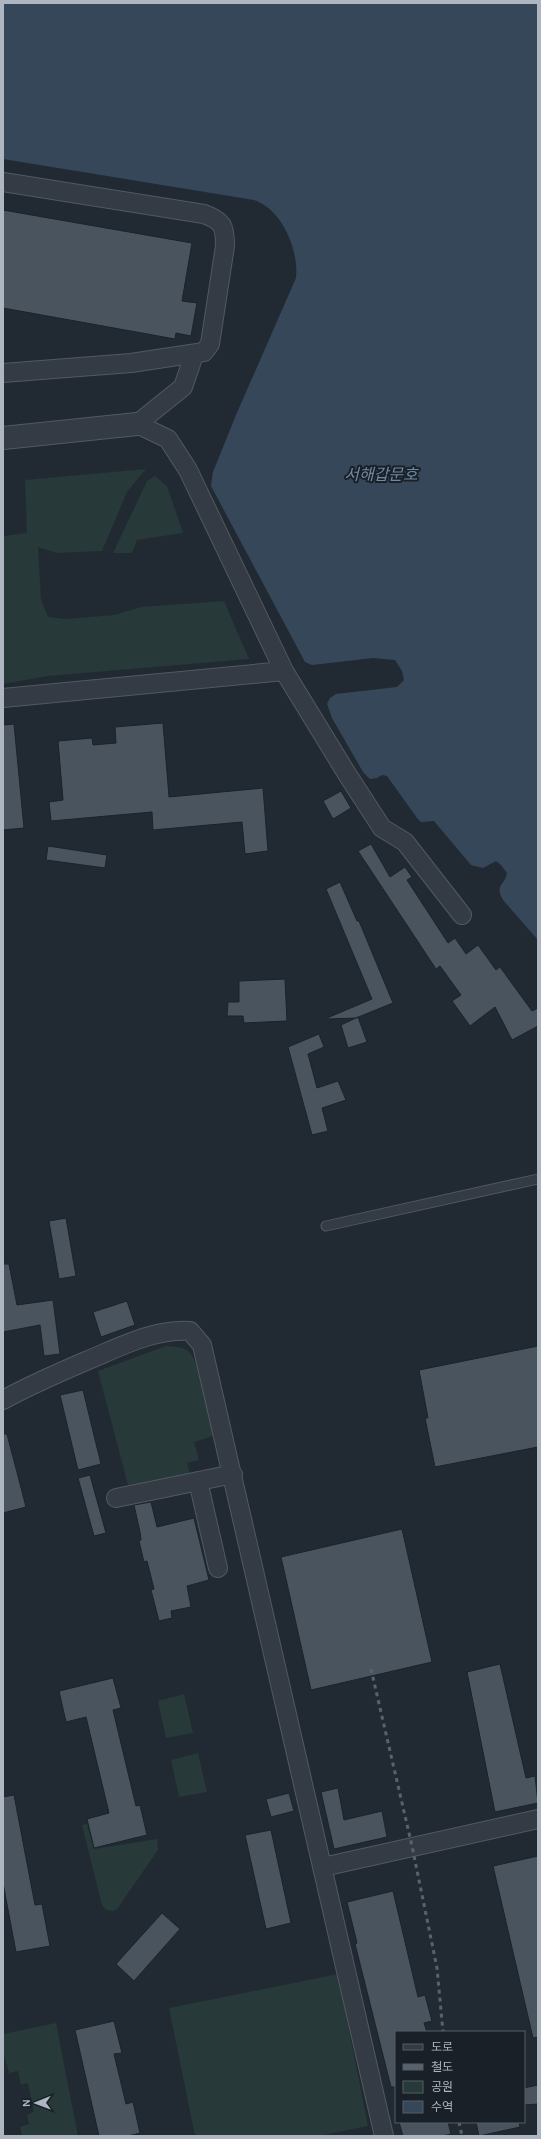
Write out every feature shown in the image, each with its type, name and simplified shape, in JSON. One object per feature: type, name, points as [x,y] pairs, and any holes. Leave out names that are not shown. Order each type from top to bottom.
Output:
[{"type":"street","points":[[3,182],[204,214],[217,219],[223,225],[225,234],[225,246],[210,344],[204,352],[131,363],[3,373]]},
{"type":"street","points":[[137,424],[183,387],[194,354]]},
{"type":"street","points":[[3,438],[137,424],[168,439],[188,470],[284,671],[382,828],[405,842],[462,915]]},
{"type":"street","points":[[3,698],[284,671]]},
{"type":"street","points":[[3,1400],[25,1388],[140,1338],[175,1330],[190,1331],[202,1345],[324,1867],[384,2136]]},
{"type":"street","points":[[116,1498],[233,1474]]},
{"type":"street","points":[[198,1481],[218,1568]]},
{"type":"street","points":[[324,1867],[538,1819]]},
{"type":"lane","points":[[326,1226],[538,1179]]},
{"type":"green space","points":[[146,469],[127,492],[102,551],[57,553],[38,547],[41,599],[48,617],[66,619],[114,615],[141,607],[224,601],[249,659],[48,676],[3,684],[3,536],[27,533],[25,480]]},
{"type":"green space","points":[[155,476],[167,486],[183,533],[137,540],[132,553],[113,553],[147,481]]},
{"type":"green space","points":[[166,1346],[185,1349],[192,1355],[204,1390],[213,1436],[194,1442],[199,1460],[187,1463],[190,1475],[129,1489],[98,1371]]},
{"type":"green space","points":[[184,1694],[193,1733],[166,1738],[158,1701]]},
{"type":"green space","points":[[198,1753],[207,1792],[179,1797],[171,1760]]},
{"type":"green space","points":[[87,1824],[94,1849],[157,1839],[158,1850],[117,1909],[113,1911],[106,1910],[102,1905],[82,1825]]},
{"type":"green space","points":[[338,1974],[368,2126],[319,2136],[195,2136],[169,2008]]},
{"type":"green space","points":[[56,2023],[78,2136],[22,2136],[20,2127],[29,2124],[27,2115],[34,2112],[28,2083],[21,2085],[18,2071],[9,2073],[3,2052],[3,2034]]},
{"type":"water","name":"서해갑문호","points":[[3,3],[538,3],[538,940],[503,900],[500,888],[507,873],[501,865],[496,861],[483,868],[471,865],[434,821],[421,822],[417,818],[387,776],[382,775],[377,778],[370,779],[363,772],[332,718],[327,704],[330,698],[336,694],[397,687],[404,680],[402,671],[395,660],[373,658],[312,665],[305,662],[211,486],[213,472],[236,415],[296,278],[295,255],[287,232],[273,212],[254,200],[3,159]]},
{"type":"building","points":[[3,210],[192,243],[182,301],[197,303],[191,336],[176,333],[175,339],[3,308]]},
{"type":"building","points":[[163,723],[169,797],[263,788],[268,851],[245,854],[242,822],[153,830],[152,812],[51,821],[49,802],[63,800],[58,741],[92,738],[93,745],[116,743],[115,727]]},
{"type":"building","points":[[14,724],[24,828],[3,830],[3,725]]},
{"type":"building","points":[[341,791],[351,808],[333,819],[323,801]]},
{"type":"building","points":[[371,844],[390,877],[405,867],[412,877],[407,880],[448,943],[455,938],[466,954],[478,945],[496,970],[500,967],[532,1011],[538,1008],[538,1026],[512,1040],[495,1007],[470,1026],[452,1001],[461,995],[440,966],[436,969],[358,851]]},
{"type":"building","points":[[48,846],[107,855],[105,868],[46,860]]},
{"type":"building","points":[[340,882],[357,921],[359,921],[393,1003],[356,1018],[327,1019],[372,999],[326,889]]},
{"type":"building","points":[[285,979],[287,1021],[244,1023],[243,1016],[227,1016],[228,1002],[239,1002],[239,981]]},
{"type":"building","points":[[358,1017],[367,1042],[348,1048],[341,1025]]},
{"type":"building","points":[[319,1034],[324,1047],[308,1054],[317,1088],[338,1081],[346,1100],[322,1108],[328,1131],[312,1135],[288,1047]]},
{"type":"building","points":[[66,1218],[76,1276],[59,1279],[49,1221]]},
{"type":"building","points":[[3,1264],[9,1264],[17,1305],[53,1300],[60,1354],[44,1356],[40,1325],[3,1332]]},
{"type":"building","points":[[127,1301],[135,1325],[101,1337],[93,1312]]},
{"type":"building","points":[[538,1346],[538,1447],[435,1467],[425,1418],[428,1418],[419,1370]]},
{"type":"building","points":[[83,1390],[101,1464],[78,1470],[60,1395]]},
{"type":"building","points":[[3,1434],[7,1434],[26,1507],[3,1513]]},
{"type":"building","points":[[90,1475],[106,1533],[94,1536],[78,1478]]},
{"type":"building","points":[[151,1502],[157,1527],[194,1518],[209,1580],[187,1586],[191,1607],[171,1611],[172,1618],[159,1621],[151,1590],[154,1589],[147,1561],[144,1562],[139,1541],[141,1540],[140,1532],[134,1505]]},
{"type":"building","points":[[402,1529],[432,1662],[311,1690],[281,1557]]},
{"type":"building","points":[[500,1664],[526,1778],[535,1776],[538,1803],[495,1812],[467,1672]]},
{"type":"building","points":[[113,1678],[121,1708],[113,1710],[136,1806],[140,1805],[147,1835],[94,1848],[87,1819],[109,1813],[86,1717],[66,1722],[59,1691]]},
{"type":"building","points":[[338,1788],[344,1820],[382,1811],[387,1837],[334,1849],[321,1792]]},
{"type":"building","points":[[289,1793],[294,1811],[271,1817],[266,1799]]},
{"type":"building","points":[[14,1795],[35,1905],[42,1904],[50,1946],[16,1952],[3,1883],[3,1797]]},
{"type":"building","points":[[271,1830],[291,1923],[266,1929],[245,1835]]},
{"type":"building","points":[[538,1856],[538,2037],[533,2038],[493,1866]]},
{"type":"building","points":[[393,1891],[418,1997],[425,1995],[432,2021],[424,2023],[427,2031],[395,2031],[395,2087],[391,2087],[355,1944],[357,1943],[347,1902]]},
{"type":"building","points":[[162,1913],[180,1929],[134,1981],[116,1964]]},
{"type":"building","points":[[114,2021],[122,2053],[114,2054],[126,2104],[133,2102],[140,2133],[128,2136],[99,2136],[75,2030]]},
{"type":"building","points":[[538,2085],[538,2104],[525,2105],[525,2088]]},
{"type":"building","points":[[399,2123],[448,2123],[451,2134],[442,2136],[403,2136]]},
{"type":"building","points":[[476,2123],[519,2123],[520,2127],[479,2136]]},
{"type":"railway","points":[[371,1669],[412,1846],[437,1968],[443,2031]]},
{"type":"railway","points":[[459,2123],[462,2136]]}]
